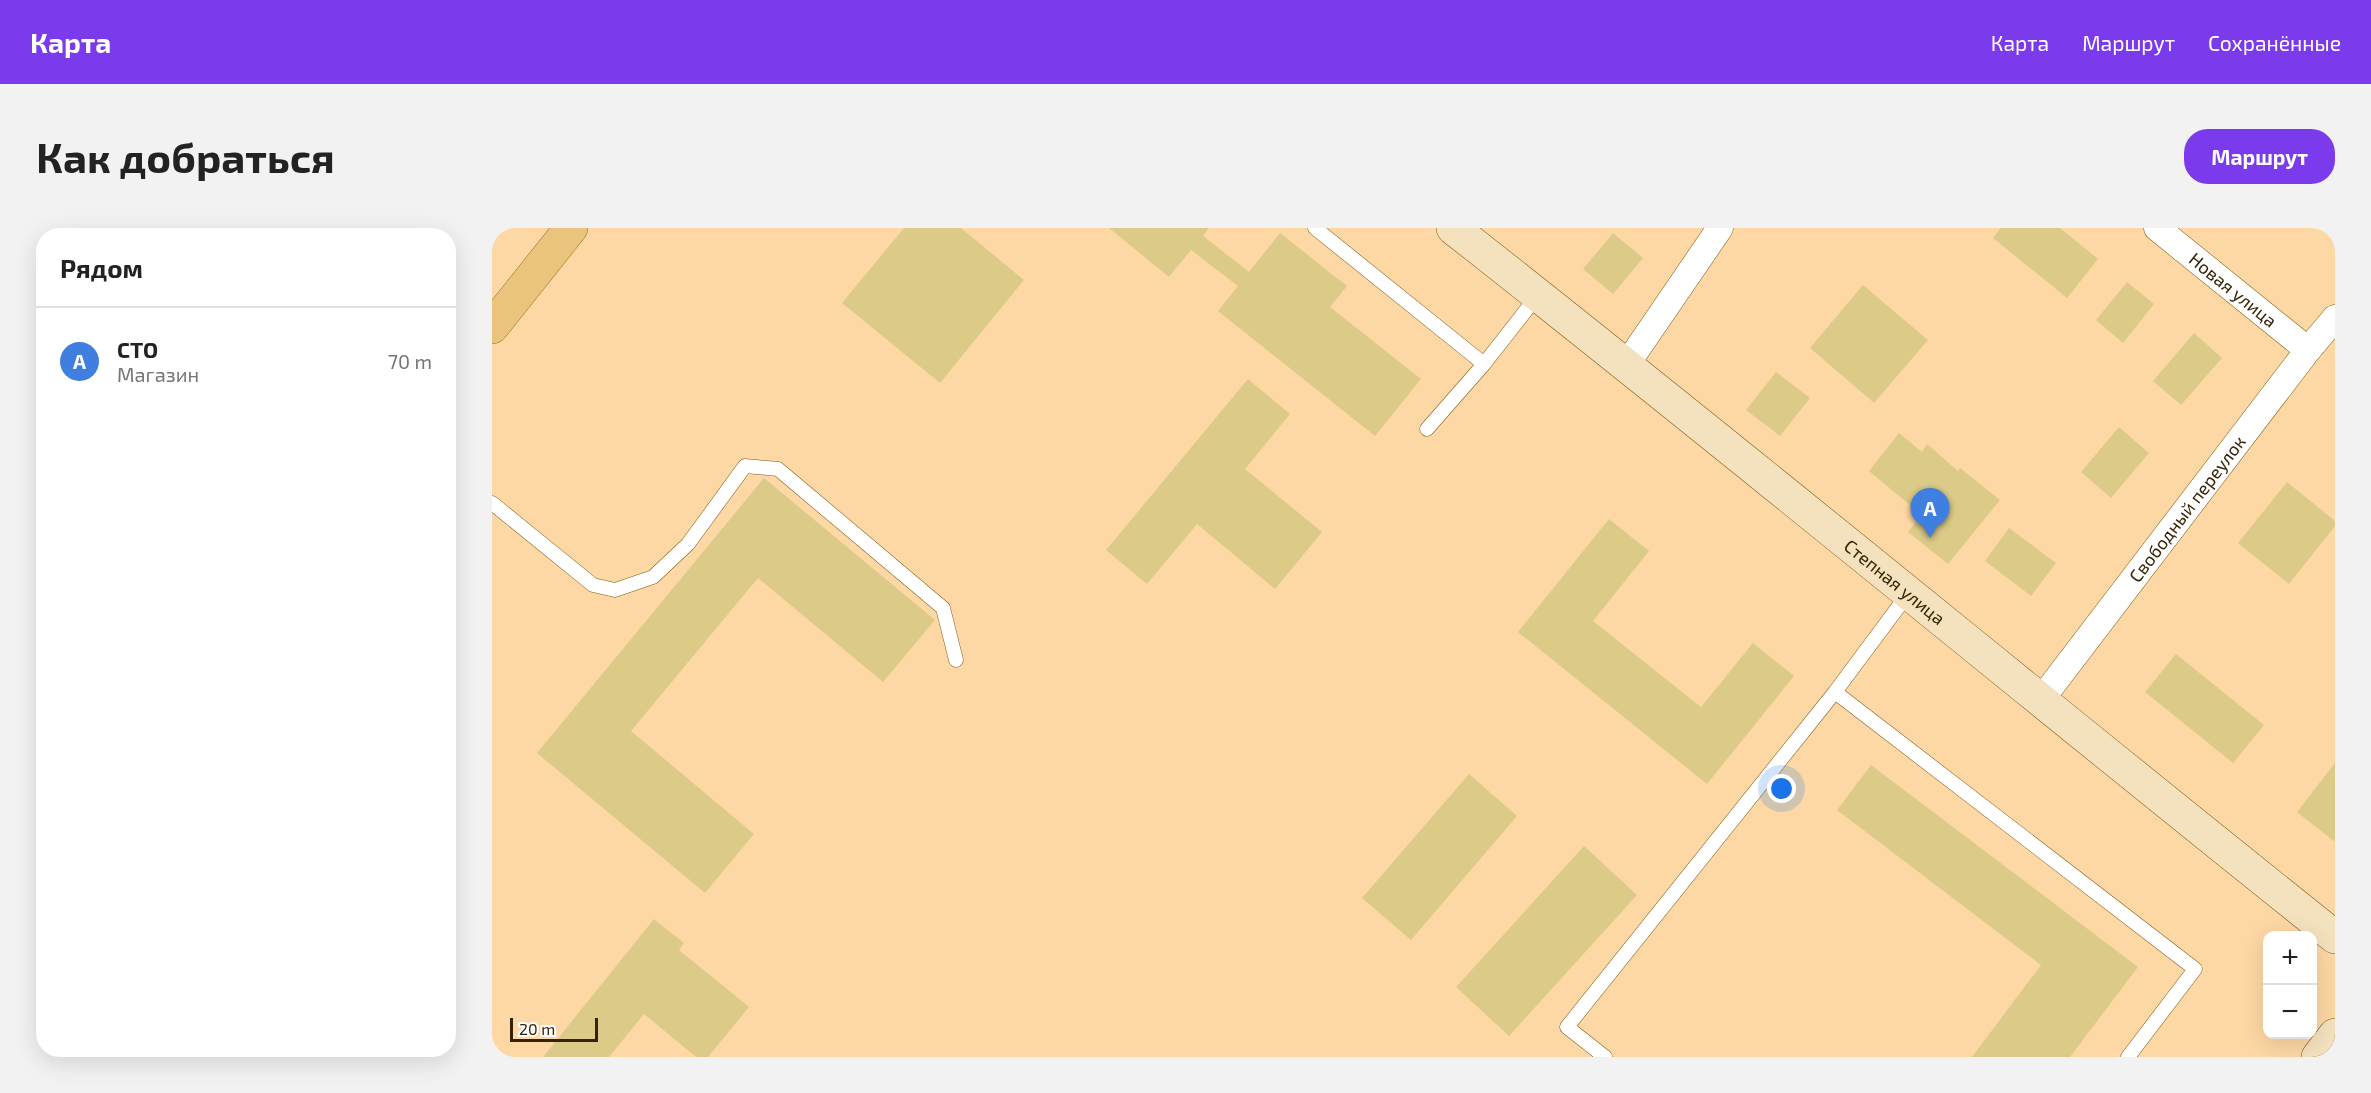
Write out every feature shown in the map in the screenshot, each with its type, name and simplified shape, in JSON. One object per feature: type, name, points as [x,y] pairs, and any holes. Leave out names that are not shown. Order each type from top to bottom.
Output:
[{"type":"main road","points":[[492,326],[571,228]]},
{"type":"main road","name":"Степная улица","points":[[1453,228],[1627,364],[2040,701],[2335,937]]},
{"type":"main road","points":[[2318,1057],[2335,1035]]},
{"type":"street","points":[[1627,364],[1720,228]]},
{"type":"street","name":"Новая улица","points":[[2157,228],[2308,350]]},
{"type":"street","name":"Свободный переулок","points":[[2040,701],[2308,350],[2335,318]]},
{"type":"lane","points":[[1315,228],[1484,364]]},
{"type":"lane","points":[[1427,429],[1484,364],[1538,295]]},
{"type":"lane","points":[[492,503],[593,585],[615,590],[653,577],[688,544],[745,466],[778,469],[943,608],[956,660]]},
{"type":"lane","points":[[1605,1057],[1567,1027],[1835,692],[1908,594]]},
{"type":"lane","points":[[1835,692],[2195,969],[2128,1057]]},
{"type":"building","points":[[904,228],[961,228],[1024,280],[940,383],[842,303]]},
{"type":"building","points":[[1109,228],[1209,228],[1203,236],[1249,272],[1280,233],[1347,286],[1330,307],[1421,379],[1375,436],[1218,311],[1238,286],[1191,250],[1169,277]]},
{"type":"building","points":[[2001,228],[2060,228],[2098,259],[2067,298],[1993,238]]},
{"type":"building","points":[[1613,233],[1643,258],[1613,294],[1583,269]]},
{"type":"building","points":[[2127,282],[2154,304],[2123,343],[2096,320]]},
{"type":"building","points":[[1863,285],[1928,340],[1874,403],[1810,348]]},
{"type":"building","points":[[2194,333],[2222,358],[2181,405],[2153,381]]},
{"type":"building","points":[[1776,372],[1810,398],[1780,436],[1746,410]]},
{"type":"building","points":[[1248,379],[1290,414],[1245,469],[1322,532],[1275,589],[1197,524],[1147,584],[1106,550]]},
{"type":"building","points":[[2119,427],[2149,453],[2111,498],[2081,472]]},
{"type":"building","points":[[1899,433],[1922,452],[1927,444],[1958,471],[1960,468],[2000,500],[1948,564],[1908,532],[1922,515],[1869,471]]},
{"type":"building","points":[[764,478],[935,620],[883,682],[758,578],[631,731],[754,834],[705,893],[537,753]]},
{"type":"building","points":[[2287,482],[2335,521],[2335,526],[2289,584],[2238,543]]},
{"type":"building","points":[[1609,519],[1649,551],[1593,621],[1701,707],[1753,643],[1794,676],[1707,784],[1518,632]]},
{"type":"building","points":[[2009,528],[2056,563],[2031,596],[1985,561]]},
{"type":"building","points":[[2176,654],[2264,725],[2233,763],[2145,692]]},
{"type":"building","points":[[2335,763],[2335,842],[2297,812]]},
{"type":"building","points":[[1871,765],[2138,967],[2070,1057],[1972,1057],[2041,965],[1837,810]]},
{"type":"building","points":[[1469,774],[1517,816],[1411,940],[1362,898]]},
{"type":"building","points":[[1584,846],[1637,895],[1509,1036],[1456,987]]},
{"type":"building","points":[[654,919],[684,943],[679,950],[749,1007],[708,1057],[696,1057],[644,1014],[609,1057],[543,1057]]},
{"type":"place","name":"СТО","points":[[1930,538]]}]
